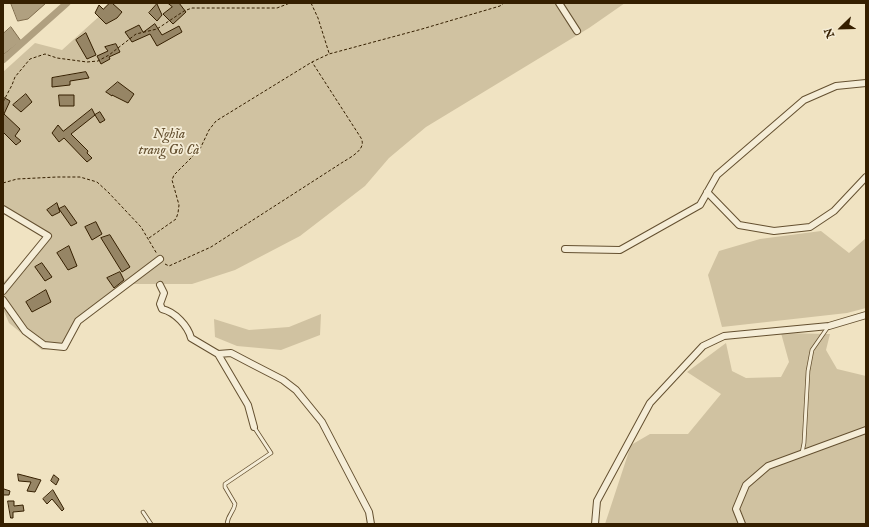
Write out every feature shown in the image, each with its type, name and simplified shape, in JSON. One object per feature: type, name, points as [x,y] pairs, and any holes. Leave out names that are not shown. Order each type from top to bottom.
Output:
[{"type":"street","points":[[559,3],[577,31]]},
{"type":"street","points":[[564,249],[620,250],[700,205],[717,175],[804,100],[836,86],[866,83]]},
{"type":"street","points":[[707,192],[739,224],[774,231],[810,227],[834,211],[866,177]]},
{"type":"street","points":[[3,209],[48,236],[3,291]]},
{"type":"street","points":[[3,300],[25,332],[44,345],[64,347],[78,321],[160,259]]},
{"type":"street","points":[[160,285],[164,293],[160,304],[162,309],[169,311],[189,330],[191,338],[218,354],[248,405],[254,427]]},
{"type":"street","points":[[595,524],[597,501],[650,403],[703,346],[724,336],[829,326],[866,315]]},
{"type":"street","points":[[218,354],[231,353],[283,380],[296,390],[322,422],[369,512],[371,524]]},
{"type":"street","points":[[742,524],[736,509],[746,485],[768,466],[866,430]]},
{"type":"lane","points":[[802,453],[804,443],[808,371],[812,350],[829,326]]},
{"type":"lane","points":[[227,524],[227,517],[235,504],[225,487],[225,484],[271,453],[248,418]]},
{"type":"lane","points":[[143,512],[150,524]]},
{"type":"path","points":[[3,102],[15,77],[30,59],[36,56],[45,54],[57,58],[87,62],[98,61],[109,55],[136,34],[157,29],[184,10],[192,8],[277,8],[290,3]]},
{"type":"path","points":[[311,3],[318,18],[329,54]]},
{"type":"path","points":[[148,239],[176,219],[179,205],[172,180],[174,175],[200,149],[209,130],[216,121],[312,62],[329,54],[422,29],[500,6],[504,3]]},
{"type":"path","points":[[3,183],[17,179],[64,177],[80,177],[97,182],[141,227],[160,259],[164,264],[169,266],[211,247],[344,162],[358,152],[363,146],[361,138],[312,62]]},
{"type":"green space","name":"Nghĩa trang Gò Cà","points":[[114,3],[625,3],[589,28],[426,127],[389,158],[365,186],[300,236],[235,270],[192,284],[129,284],[74,327],[68,347],[42,350],[9,323],[3,309],[3,283],[45,237],[3,212],[3,72],[35,43],[62,50]]},
{"type":"green space","points":[[821,231],[849,253],[866,238],[866,308],[847,313],[722,327],[708,275],[719,251],[760,239]]},
{"type":"green space","points":[[321,314],[320,335],[281,350],[237,346],[215,337],[214,319],[249,330],[289,327]]},
{"type":"green space","points":[[781,333],[830,334],[826,350],[837,369],[866,376],[866,524],[605,524],[631,445],[650,434],[688,434],[721,394],[687,372],[726,343],[732,371],[746,378],[781,377],[789,362]]},
{"type":"shaded area","points":[[11,3],[46,3],[28,19],[18,21]]},
{"type":"shaded area","points":[[11,27],[21,41],[3,55],[3,34]]},
{"type":"building","points":[[110,3],[122,12],[117,18],[106,24],[95,13],[99,5],[103,9]]},
{"type":"building","points":[[168,3],[179,3],[186,12],[173,24],[163,14],[172,7]]},
{"type":"building","points":[[157,4],[162,15],[157,21],[149,13]]},
{"type":"building","points":[[155,24],[162,35],[179,26],[182,32],[157,46],[150,34],[132,42],[125,32],[139,25],[143,32]]},
{"type":"building","points":[[86,33],[96,55],[87,59],[76,40]]},
{"type":"building","points":[[116,44],[120,52],[109,57],[110,59],[101,64],[97,56],[108,51],[105,47]]},
{"type":"building","points":[[86,72],[89,78],[70,81],[70,85],[52,87],[52,78]]},
{"type":"building","points":[[118,82],[134,94],[128,103],[106,92]]},
{"type":"building","points":[[26,94],[32,102],[21,112],[13,105]]},
{"type":"building","points":[[59,95],[74,95],[74,106],[60,106]]},
{"type":"building","points":[[3,97],[10,101],[4,114],[20,129],[15,136],[21,141],[16,145],[3,132]]},
{"type":"building","points":[[92,109],[95,115],[71,134],[88,151],[87,153],[92,158],[87,162],[64,138],[59,142],[52,133],[58,125],[63,131]]},
{"type":"building","points":[[100,112],[105,120],[100,123],[95,115]]},
{"type":"building","points":[[57,203],[60,212],[52,216],[47,210]]},
{"type":"building","points":[[65,206],[77,223],[71,226],[59,209]]},
{"type":"building","points":[[96,222],[102,234],[92,240],[85,227]]},
{"type":"building","points":[[110,235],[130,267],[122,272],[101,238]]},
{"type":"building","points":[[69,246],[77,266],[68,270],[57,253]]},
{"type":"building","points":[[42,263],[52,277],[45,281],[35,267]]},
{"type":"building","points":[[120,272],[124,280],[114,288],[107,278]]},
{"type":"building","points":[[46,290],[51,302],[32,312],[26,302]]},
{"type":"building","points":[[18,474],[41,480],[35,492],[27,491],[31,482],[19,481]]},
{"type":"building","points":[[54,475],[59,479],[56,485],[51,481]]},
{"type":"building","points":[[4,489],[10,491],[9,495],[3,495]]},
{"type":"building","points":[[53,490],[64,509],[62,511],[52,499],[47,504],[43,499]]},
{"type":"building","points":[[8,501],[14,501],[14,506],[23,505],[24,511],[13,512],[13,518],[11,518]]},
{"type":"waterway","points":[[3,60],[67,3]]}]
